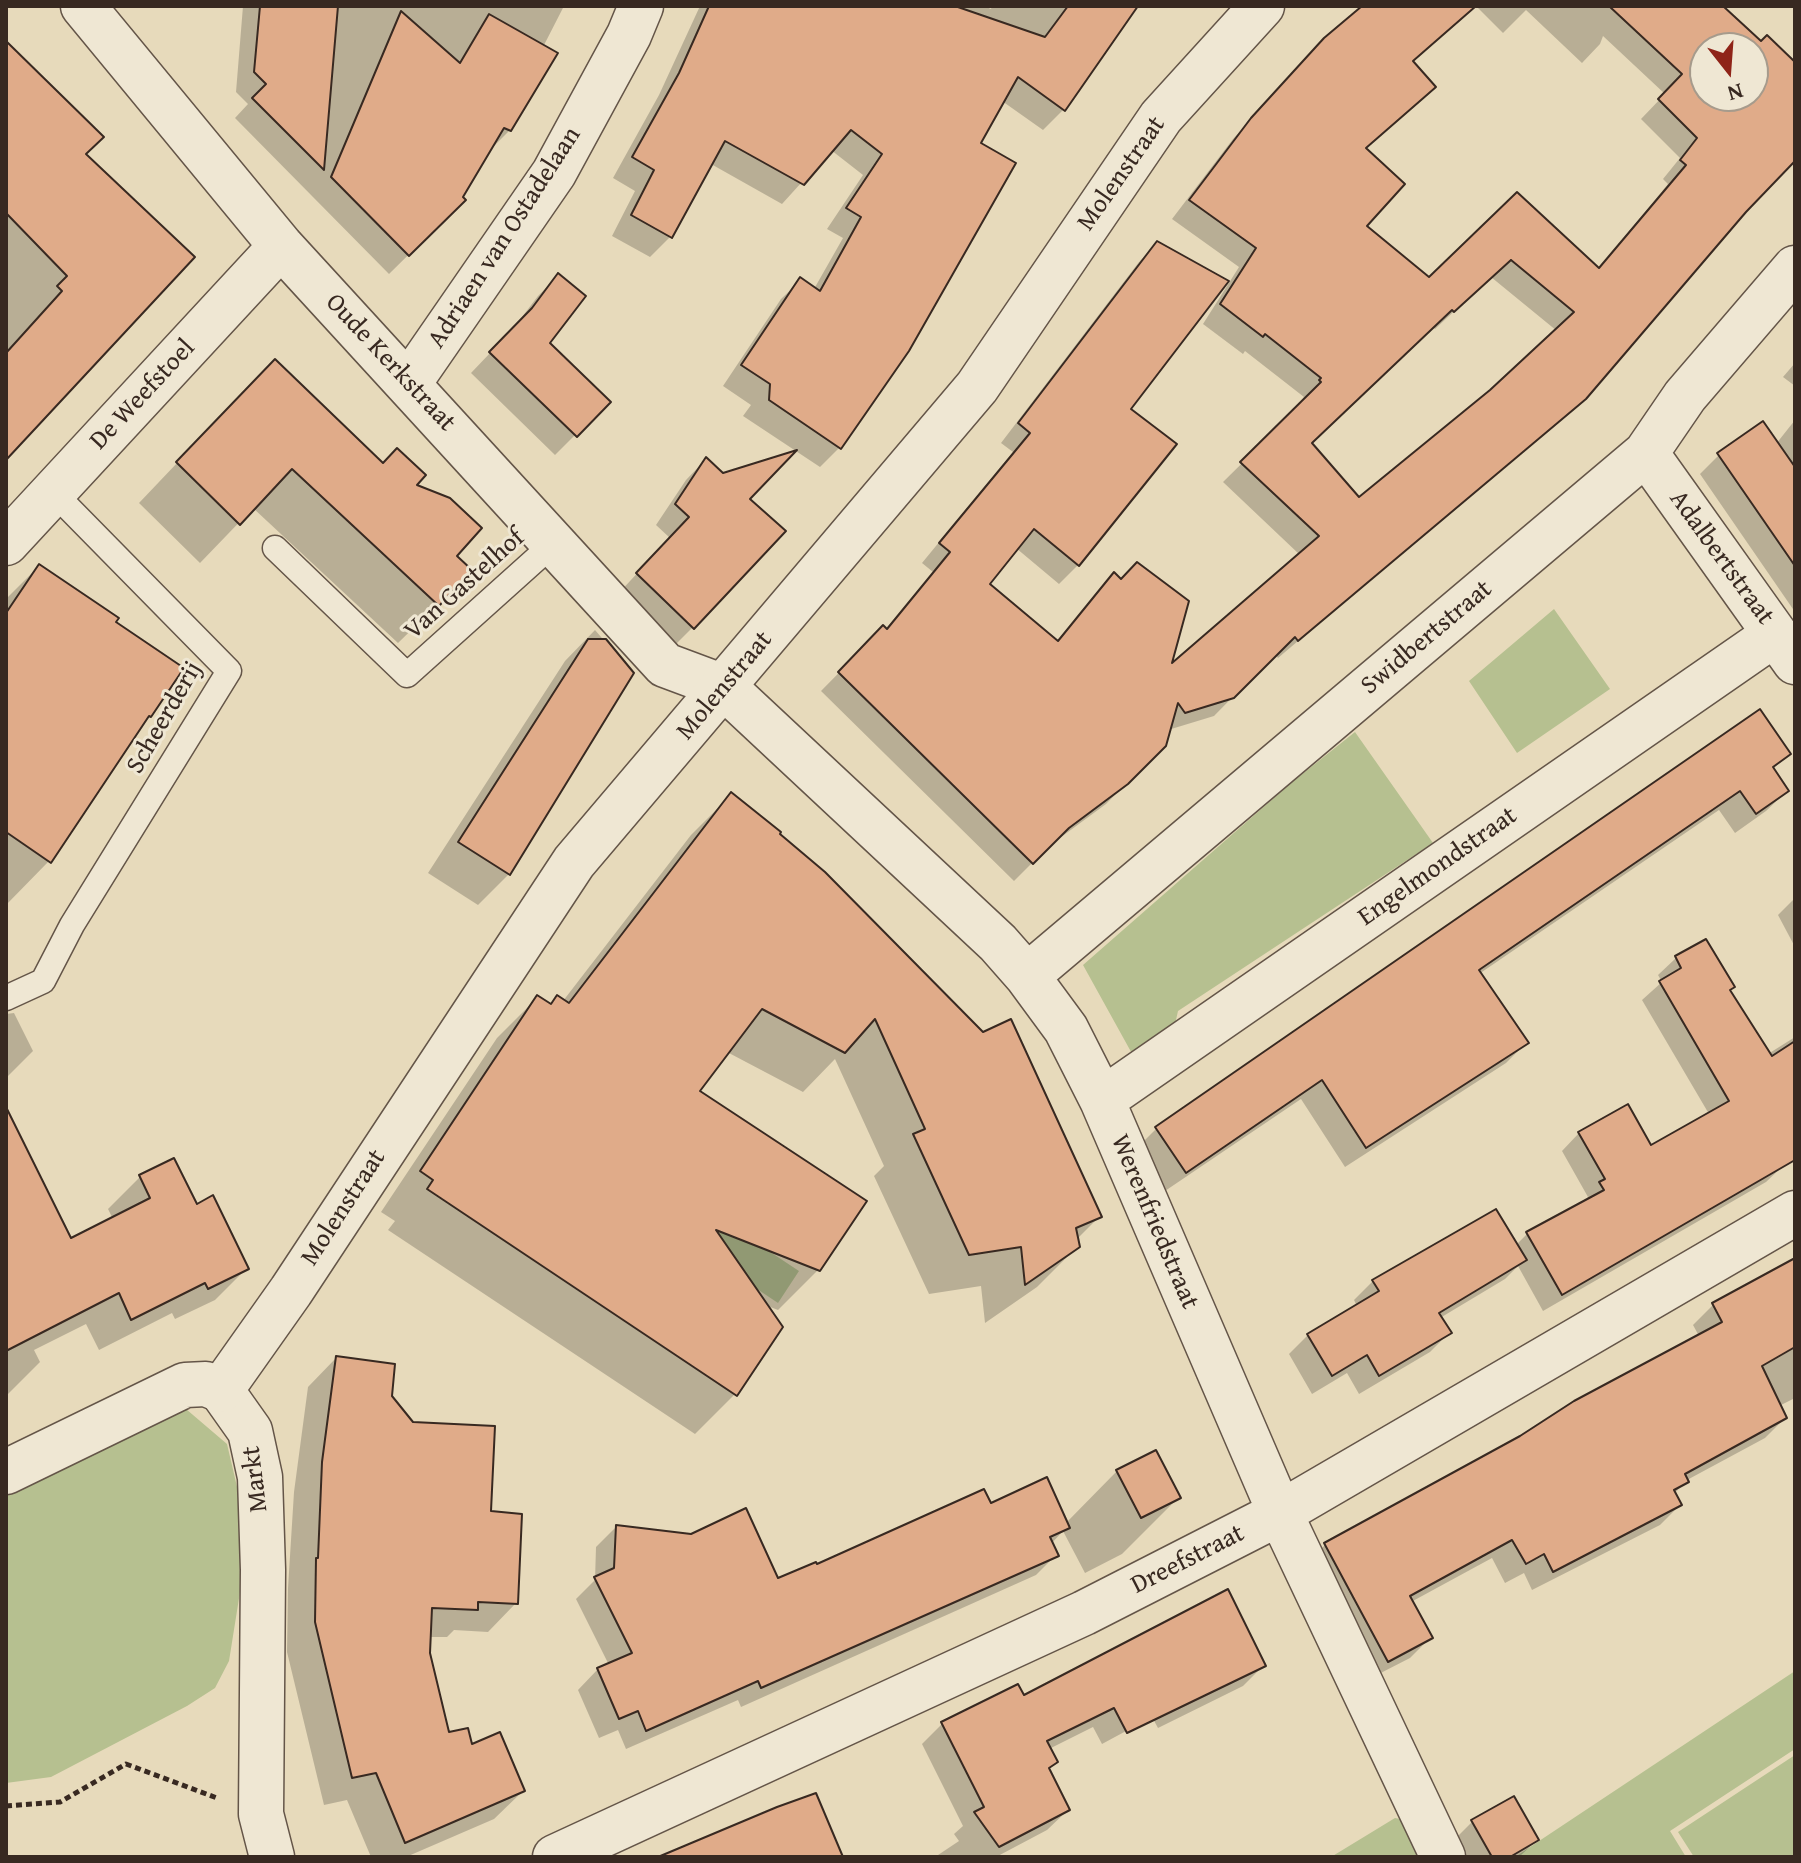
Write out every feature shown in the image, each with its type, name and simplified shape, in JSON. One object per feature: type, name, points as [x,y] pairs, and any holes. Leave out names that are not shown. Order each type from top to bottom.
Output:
[{"type":"street","name":"Oude Kerkstraat","points":[[83,6],[281,246],[665,665],[724,687]]},
{"type":"street","name":"Adriaen van Ostadelaan","points":[[409,383],[554,173],[629,35],[641,6]]},
{"type":"street","name":"Molenstraat","points":[[221,1390],[291,1291],[574,862],[977,387],[1161,117],[1262,6]]},
{"type":"street","name":"De Weefstoel","points":[[6,543],[281,246]]},
{"type":"street","name":"Swidbertstraat","points":[[1027,976],[1646,453],[1685,396],[1795,268]]},
{"type":"street","name":"Adalbertstraat","points":[[1646,453],[1785,648]]},
{"type":"street","name":"Engelmondstraat","points":[[1102,1100],[1785,648]]},
{"type":"street","name":"Werenfriedstraat","points":[[724,687],[998,943],[1066,1029],[1102,1100],[1280,1513],[1443,1857]]},
{"type":"street","name":"Dreefstraat","points":[[555,1857],[1084,1613],[1280,1513],[1795,1213]]},
{"type":"street","points":[[6,1472],[185,1385],[206,1384],[221,1390]]},
{"type":"street","name":"Markt","points":[[221,1390],[250,1431],[260,1477],[263,1570],[261,1814],[272,1857]]},
{"type":"lane","name":"Scheerderij","points":[[6,998],[43,981],[72,925],[229,671],[53,492]]},
{"type":"lane","name":"Van Gastelhof","points":[[275,548],[407,675],[554,543]]},
{"type":"path","points":[[6,1806],[60,1802],[126,1764],[261,1814]]},
{"type":"green space","points":[[1554,609],[1610,689],[1517,753],[1469,681]]},
{"type":"green space","points":[[1355,732],[1433,843],[1178,1011],[1172,1038],[1135,1059],[1083,965],[1291,783]]},
{"type":"green space","points":[[660,1179],[799,1271],[778,1303],[640,1211]]},
{"type":"green space","points":[[186,1409],[227,1444],[238,1491],[244,1567],[229,1661],[215,1688],[187,1706],[51,1777],[6,1783],[6,1495]]},
{"type":"green space","points":[[1795,1671],[1795,1749],[1670,1831],[1686,1857],[1515,1857]]},
{"type":"green space","points":[[1795,1755],[1795,1857],[1694,1857],[1678,1832]]},
{"type":"green space","points":[[1395,1818],[1405,1820],[1421,1857],[1331,1857]]},
{"type":"building","points":[[260,6],[338,6],[324,170],[252,98],[266,84],[254,72]]},
{"type":"building","points":[[709,6],[955,6],[1045,37],[1068,6],[1138,6],[1065,111],[1018,77],[981,143],[1016,163],[909,351],[841,449],[769,400],[770,384],[741,365],[800,277],[820,291],[861,217],[846,208],[882,154],[851,130],[804,185],[725,141],[672,238],[631,215],[654,170],[632,157],[679,73]]},
{"type":"building","points":[[1362,6],[1476,6],[1413,61],[1436,87],[1366,148],[1405,184],[1367,226],[1429,277],[1517,192],[1599,268],[1686,165],[1680,160],[1697,138],[1658,99],[1682,74],[1609,6],[1723,6],[1751,32],[1689,32],[1689,112],[1769,112],[1769,37],[1795,62],[1795,161],[1746,212],[1586,399],[1298,641],[1295,637],[1234,698],[1185,713],[1178,703],[1166,746],[1128,784],[1069,828],[1033,864],[838,672],[883,625],[887,629],[950,552],[939,543],[1030,433],[1018,423],[1157,241],[1229,281],[1131,409],[1177,444],[1079,566],[1034,529],[990,584],[1058,641],[1114,572],[1121,579],[1137,562],[1189,601],[1172,663],[1319,536],[1240,462],[1321,382],[1321,378],[1220,304],[1256,248],[1189,200],[1251,118],[1324,38]],"holes":[[[1511,260],[1574,312],[1490,390],[1359,497],[1312,443],[1452,310],[1454,312]]]},
{"type":"building","points":[[401,11],[460,63],[489,14],[558,53],[511,131],[504,128],[463,197],[466,200],[409,256],[331,177]]},
{"type":"building","points":[[6,41],[104,137],[86,154],[195,257],[6,460],[6,353],[62,291],[57,286],[67,276],[6,213]]},
{"type":"building","points":[[558,273],[586,296],[550,343],[611,402],[577,437],[489,352],[532,308]]},
{"type":"building","points":[[275,359],[383,463],[397,448],[426,475],[417,485],[450,498],[482,528],[457,556],[472,570],[439,606],[292,469],[240,525],[176,462]]},
{"type":"building","points":[[1763,421],[1795,467],[1795,566],[1717,453]]},
{"type":"building","points":[[797,450],[750,499],[786,531],[694,629],[636,573],[689,517],[675,504],[706,457],[723,473]]},
{"type":"building","points":[[39,564],[119,618],[116,622],[184,668],[51,863],[6,832],[6,613]]},
{"type":"building","points":[[588,639],[606,639],[634,673],[510,875],[458,842]]},
{"type":"building","points":[[1760,709],[1791,754],[1773,767],[1789,791],[1756,814],[1740,791],[1479,970],[1529,1043],[1366,1148],[1322,1080],[1186,1173],[1155,1127]]},
{"type":"building","points":[[731,792],[825,872],[983,1032],[1011,1019],[1102,1217],[1076,1228],[1080,1247],[1025,1285],[1021,1247],[969,1255],[913,1134],[925,1129],[875,1019],[845,1053],[762,1009],[700,1091],[867,1201],[820,1271],[716,1230],[783,1327],[737,1396],[427,1189],[433,1180],[420,1171],[537,995],[551,1004],[557,995],[569,1003]]},
{"type":"building","points":[[1706,939],[1735,987],[1730,990],[1772,1056],[1795,1041],[1795,1160],[1562,1295],[1526,1232],[1604,1190],[1599,1182],[1605,1179],[1578,1132],[1628,1104],[1651,1145],[1729,1101],[1659,981],[1681,968],[1675,956]]},
{"type":"building","points":[[6,1107],[71,1238],[150,1198],[139,1175],[174,1158],[197,1204],[213,1195],[249,1269],[208,1289],[205,1283],[131,1320],[119,1293],[6,1351]]},
{"type":"building","points":[[1496,1209],[1527,1260],[1439,1313],[1452,1333],[1379,1376],[1367,1355],[1332,1376],[1307,1334],[1379,1291],[1372,1280]]},
{"type":"building","points":[[1795,1258],[1795,1347],[1762,1366],[1787,1418],[1685,1474],[1689,1482],[1674,1490],[1682,1505],[1553,1572],[1544,1554],[1526,1564],[1512,1540],[1410,1596],[1433,1638],[1388,1662],[1324,1543],[1520,1436],[1574,1401],[1722,1322],[1712,1303]]},
{"type":"building","points":[[336,1356],[395,1364],[392,1396],[413,1422],[495,1426],[491,1511],[522,1514],[518,1604],[478,1602],[478,1610],[432,1608],[430,1653],[449,1732],[468,1728],[472,1744],[500,1732],[525,1791],[405,1843],[376,1773],[352,1778],[315,1622],[322,1462]]},
{"type":"building","points":[[1156,1450],[1181,1498],[1141,1518],[1116,1470]]},
{"type":"building","points":[[1047,1477],[1070,1528],[1050,1537],[1059,1556],[761,1688],[758,1681],[646,1731],[638,1711],[619,1719],[597,1668],[632,1653],[594,1577],[614,1568],[616,1525],[691,1534],[746,1508],[778,1578],[817,1564],[984,1489],[991,1503]]},
{"type":"building","points":[[1228,1589],[1266,1666],[1127,1733],[1114,1708],[1047,1741],[1058,1762],[1049,1768],[1070,1810],[999,1847],[974,1812],[984,1807],[941,1722],[1018,1684],[1024,1695]]},
{"type":"building","points":[[816,1793],[843,1857],[658,1857],[777,1807]]},
{"type":"building","points":[[1514,1796],[1539,1840],[1510,1857],[1492,1857],[1471,1820]]}]
